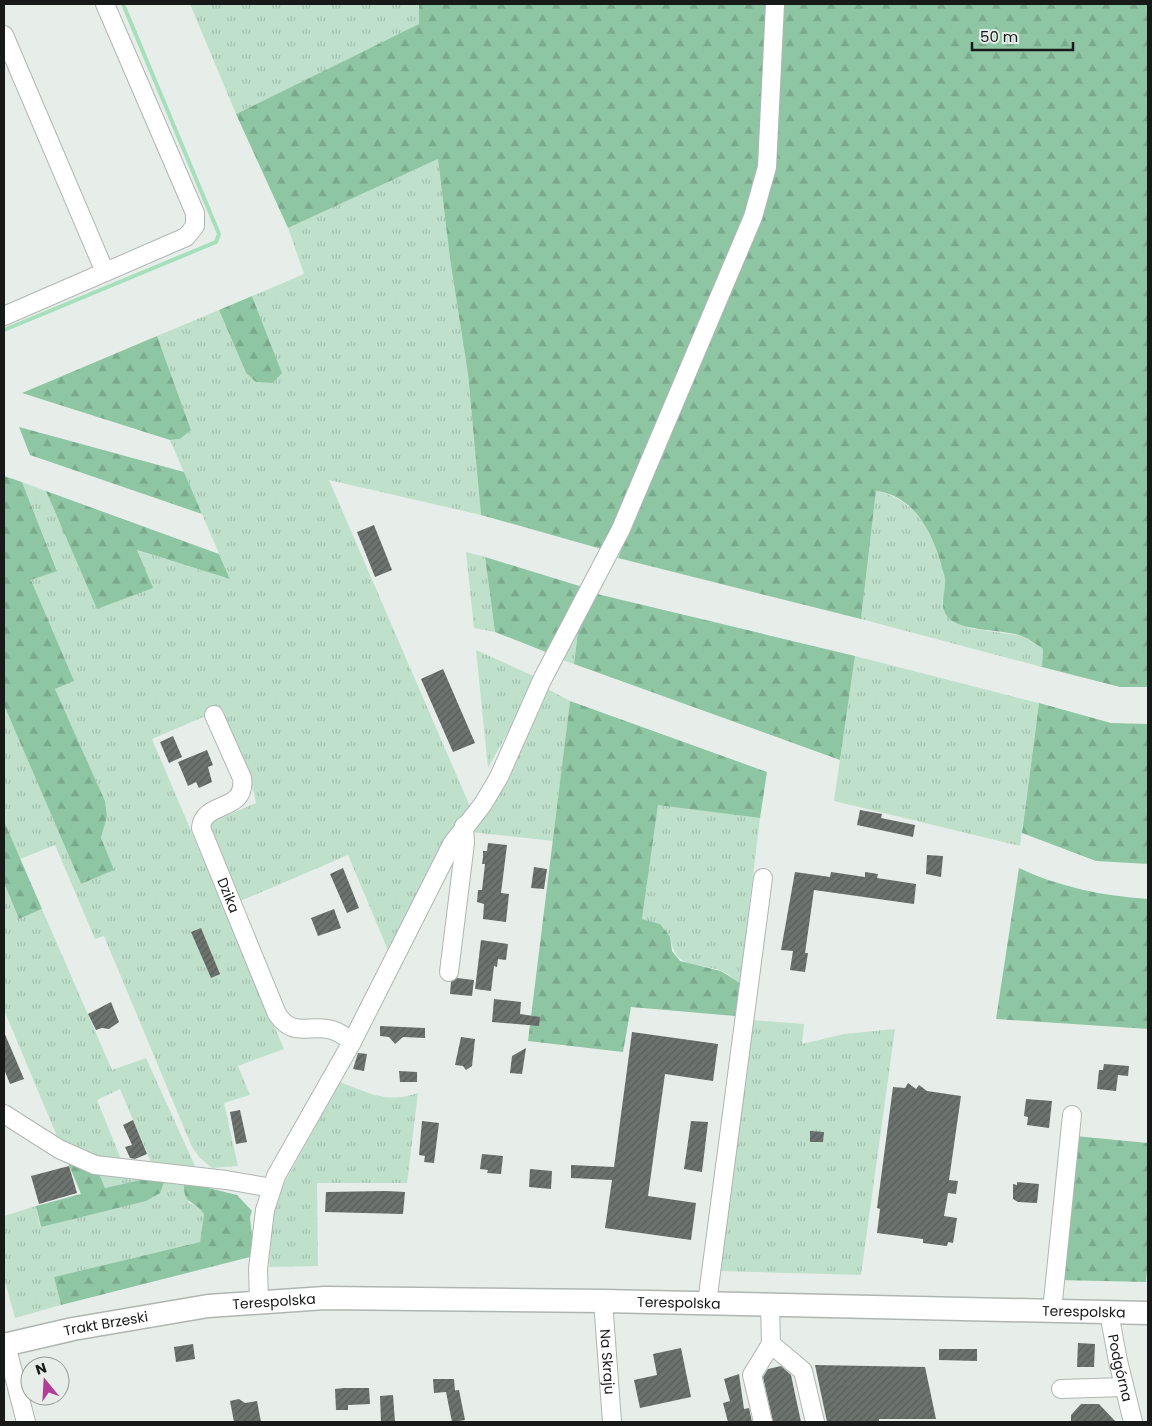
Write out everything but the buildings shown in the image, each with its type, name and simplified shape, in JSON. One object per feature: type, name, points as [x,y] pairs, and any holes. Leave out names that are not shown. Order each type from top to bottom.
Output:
[{"type":"main road","name":"Terespolska","points":[[208,1306],[259,1301],[325,1298],[770,1304],[1148,1313]]},
{"type":"main road","name":"Trakt Brzeski","points":[[5,1345],[73,1329],[208,1306]]},
{"type":"street","points":[[4,316],[186,237],[195,226],[195,213],[105,4]]},
{"type":"street","points":[[259,1301],[258,1269],[265,1210],[276,1176],[352,1042],[452,844],[464,826],[483,804],[499,777],[542,680],[621,529],[753,218],[767,166],[775,4]]},
{"type":"street","points":[[4,35],[105,272]]},
{"type":"street","name":"Dzika","points":[[214,715],[242,778],[243,786],[238,797],[209,813],[202,821],[201,828],[277,1014],[282,1020],[297,1030],[330,1029],[342,1034],[352,1042]]},
{"type":"street","points":[[449,972],[465,843],[464,826]]},
{"type":"street","points":[[707,1303],[763,878]]},
{"type":"street","points":[[4,1114],[59,1149],[95,1165],[226,1180],[272,1188]]},
{"type":"street","points":[[1052,1311],[1072,1115]]},
{"type":"street","name":"Na Skraju","points":[[603,1301],[612,1422]]},
{"type":"street","points":[[763,1422],[752,1375],[771,1344],[770,1304]]},
{"type":"street","name":"Podgórna","points":[[1109,1312],[1124,1387],[1134,1422]]},
{"type":"street","points":[[771,1344],[803,1371],[815,1422]]},
{"type":"street","points":[[5,1345],[26,1422]]},
{"type":"street","points":[[1061,1389],[1124,1387]]},
{"type":"green space","points":[[190,4],[419,4],[420,24],[236,114]]},
{"type":"green space","points":[[419,4],[769,4],[761,166],[755,194],[605,550],[481,515],[468,374],[450,259],[438,159],[288,228],[236,114],[419,24]]},
{"type":"green space","points":[[782,4],[1148,4],[1148,687],[1120,687],[1042,667],[1043,649],[1027,638],[1005,632],[972,628],[953,621],[947,616],[943,608],[945,578],[937,552],[926,528],[910,507],[889,494],[876,491],[861,619],[618,558],[762,206]]},
{"type":"green space","points":[[438,159],[450,259],[468,374],[481,515],[329,480],[472,811],[436,854],[390,955],[348,855],[238,902],[209,830],[212,822],[256,803],[251,781],[222,709],[152,739],[284,1049],[238,1066],[250,1095],[224,1103],[238,1166],[212,1168],[199,1157],[192,1147],[104,936],[95,939],[55,845],[20,859],[4,821],[4,705],[81,884],[113,870],[101,838],[107,816],[105,801],[55,689],[73,680],[31,580],[57,570],[22,482],[46,491],[97,609],[136,550],[230,579],[170,440],[180,439],[191,430],[157,336],[219,310],[246,373],[282,373],[252,296],[304,274],[288,228]]},
{"type":"green space","points":[[252,296],[282,373],[273,383],[256,382],[246,373],[219,310]]},
{"type":"green space","points":[[157,336],[191,430],[180,439],[170,440],[22,393]]},
{"type":"green space","points":[[19,427],[184,472],[202,514],[30,455]]},
{"type":"green space","points":[[4,476],[22,482],[57,571],[31,580],[74,681],[55,689],[105,801],[107,816],[101,838],[114,870],[81,884],[4,705]]},
{"type":"green space","points":[[46,491],[219,554],[230,579],[137,550],[153,588],[97,609]]},
{"type":"green space","points":[[876,491],[900,500],[918,516],[925,526],[936,549],[944,576],[945,587],[942,604],[968,628],[1023,636],[1043,649],[1042,667],[861,619]]},
{"type":"green space","points":[[466,552],[485,557],[495,632],[474,628]]},
{"type":"green space","points":[[485,557],[586,588],[551,654],[495,632]]},
{"type":"green space","points":[[593,593],[855,656],[840,760],[574,664],[580,615]]},
{"type":"green space","points":[[580,615],[574,664],[559,659]]},
{"type":"green space","points":[[476,650],[538,678],[488,768]]},
{"type":"green space","points":[[855,656],[1039,703],[1020,846],[834,801]]},
{"type":"green space","points":[[546,688],[570,701],[553,841],[470,832]]},
{"type":"green space","points":[[570,701],[767,772],[760,818],[658,805],[642,919],[660,924],[670,937],[672,951],[680,961],[721,971],[740,983],[735,1016],[631,1007],[623,1052],[528,1041]]},
{"type":"green space","points":[[1039,703],[1111,723],[1148,724],[1148,864],[1096,861],[1022,833]]},
{"type":"green space","points":[[658,804],[760,818],[740,983],[720,970],[694,965],[682,960],[673,948],[670,937],[642,919]]},
{"type":"green space","points":[[4,821],[42,909],[19,919],[4,883]]},
{"type":"green space","points":[[1019,868],[1034,875],[1082,890],[1114,896],[1148,899],[1148,1029],[996,1019]]},
{"type":"green space","points":[[4,883],[19,919],[42,909],[112,1070],[146,1058],[195,1166],[152,1165],[120,1089],[97,1100],[123,1164],[93,1160],[59,1141],[4,1010]]},
{"type":"green space","points":[[751,1020],[804,1024],[802,1044],[844,1034],[895,1029],[861,1275],[718,1271]]},
{"type":"green space","points":[[340,1082],[378,1096],[397,1097],[418,1093],[407,1183],[317,1183],[318,1266],[269,1267],[274,1202]]},
{"type":"green space","points":[[1075,1136],[1148,1143],[1148,1262],[1146,1282],[1058,1280]]},
{"type":"green space","points":[[66,1158],[98,1171],[105,1188],[144,1179],[165,1180],[160,1193],[146,1201],[41,1227],[36,1206],[81,1194]]},
{"type":"green space","points":[[98,1171],[144,1179],[105,1188]]},
{"type":"green space","points":[[165,1180],[184,1182],[189,1203],[198,1206],[204,1214],[200,1242],[54,1277],[61,1305],[15,1318],[4,1278],[4,1216],[36,1206],[40,1227]]},
{"type":"green space","points":[[184,1182],[237,1195],[252,1211],[250,1217],[254,1256],[61,1305],[54,1277],[200,1242],[204,1214],[185,1195]]},
{"type":"waterway","points":[[4,330],[216,242],[219,234],[123,4]]}]
